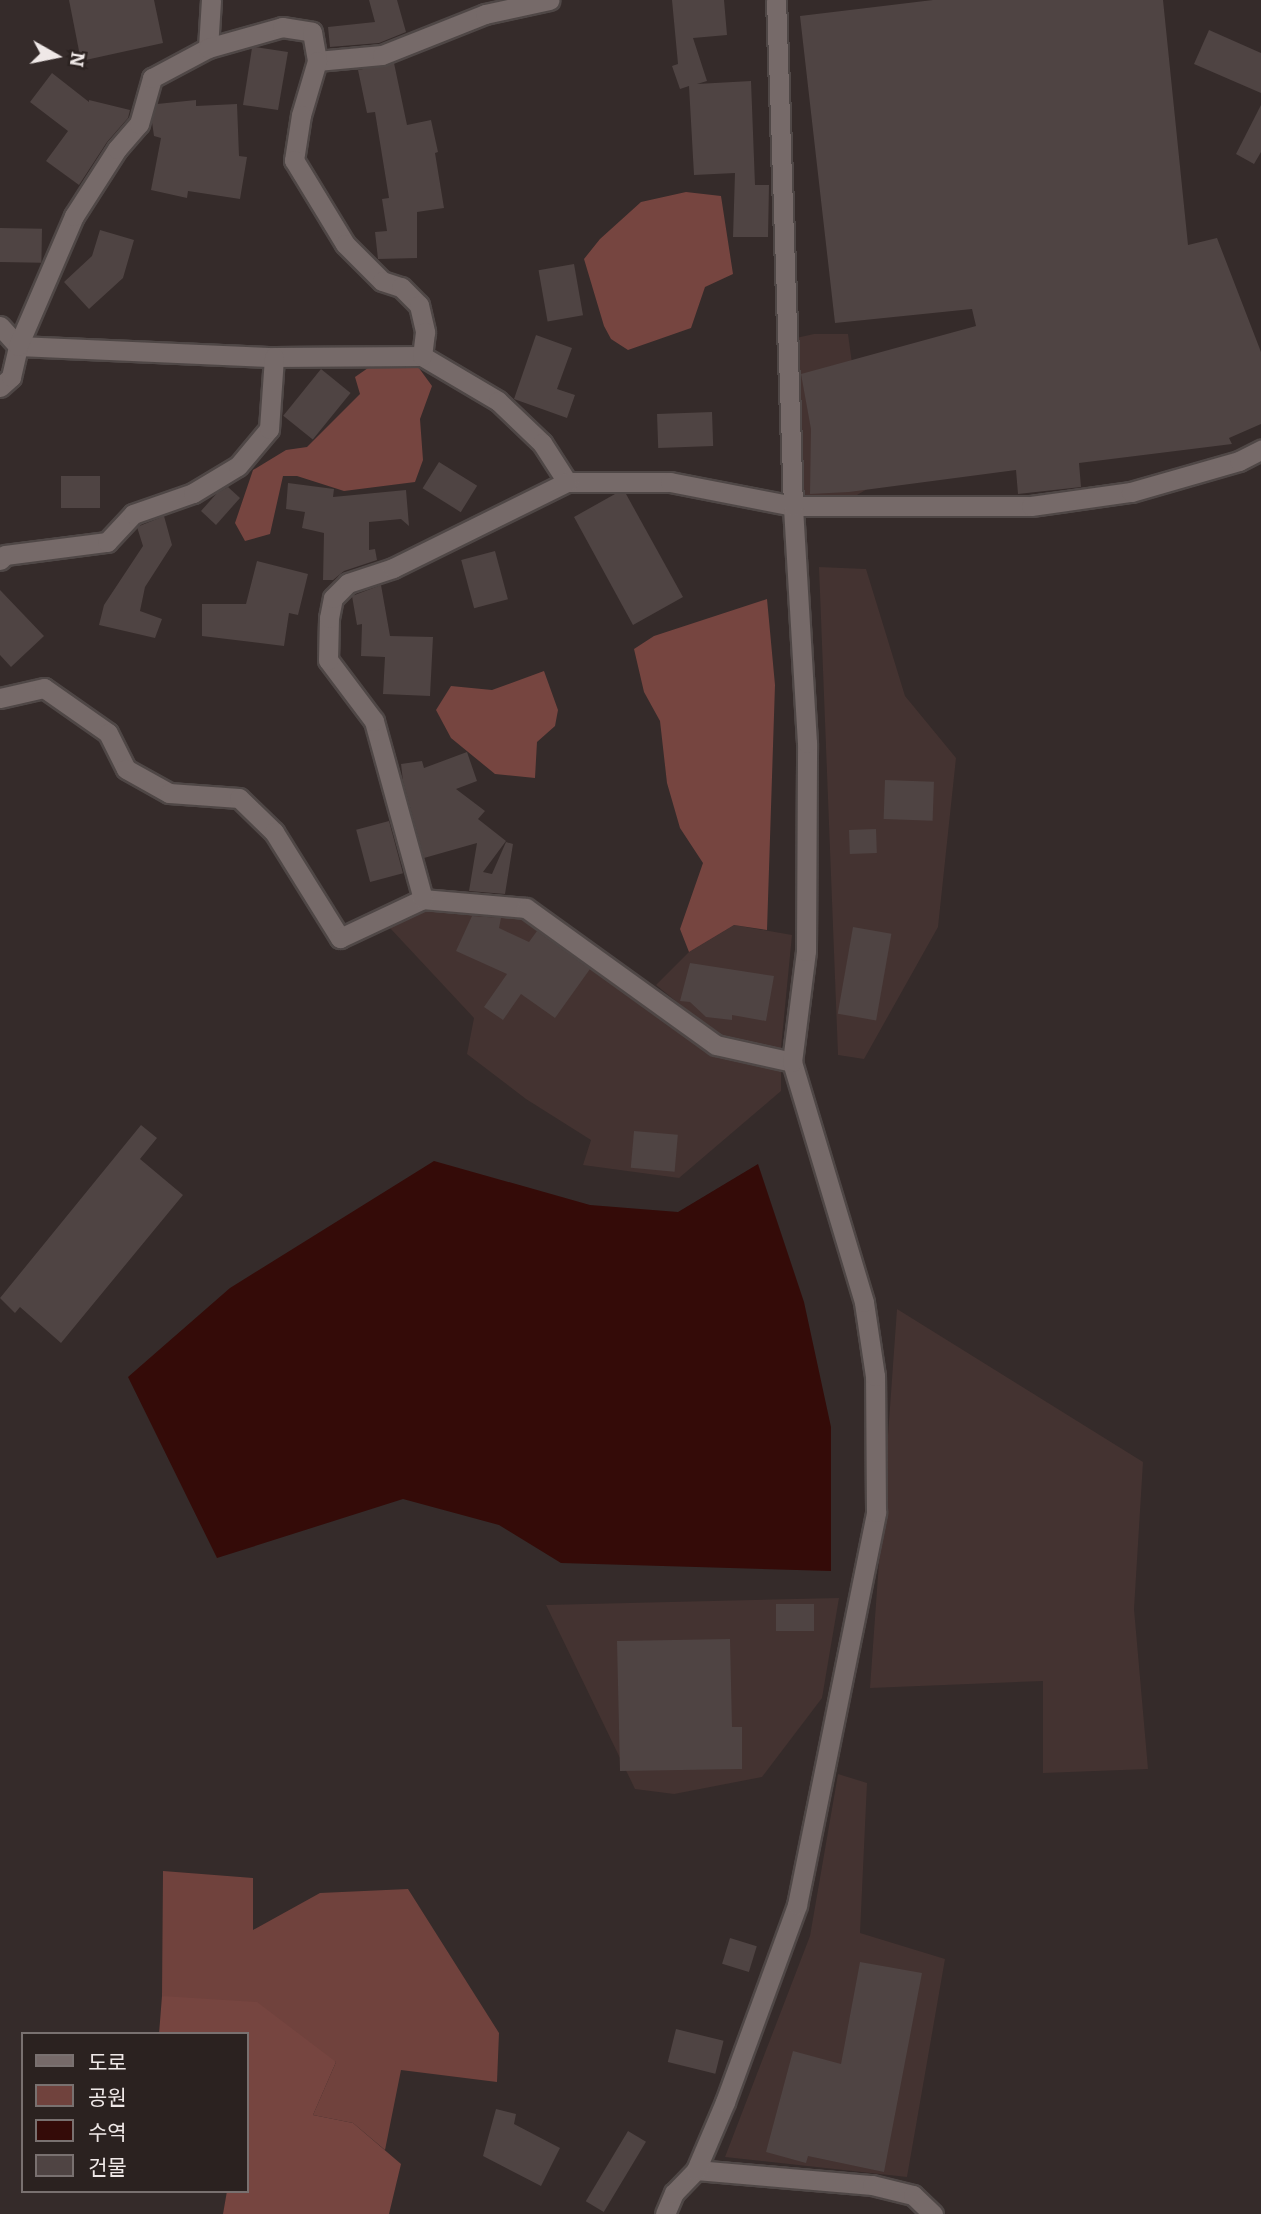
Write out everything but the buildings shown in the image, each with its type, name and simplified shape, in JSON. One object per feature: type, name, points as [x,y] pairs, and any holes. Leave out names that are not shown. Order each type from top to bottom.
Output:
[{"type":"street","points":[[208,48],[211,0]]},
{"type":"street","points":[[317,61],[382,55],[485,14],[550,0]]},
{"type":"street","points":[[665,2214],[674,2193],[696,2170],[771,1984],[797,1905],[876,1512],[876,1376],[864,1302],[792,1062],[806,951],[807,757],[793,506],[776,0]]},
{"type":"street","points":[[0,387],[11,377],[18,346],[74,216],[117,149],[139,124],[152,78],[208,48],[282,27],[312,32],[317,61],[301,115],[294,160],[345,244],[382,281],[401,287],[419,305],[425,332],[422,356]]},
{"type":"street","points":[[0,326],[18,346],[274,357],[422,356],[498,401],[542,443],[567,482]]},
{"type":"street","points":[[2,553],[107,542],[133,514],[193,494],[238,466],[269,429],[274,357]]},
{"type":"street","points":[[422,900],[374,722],[328,660],[328,618],[333,598],[348,583],[393,568],[567,482],[670,482],[793,506],[1031,506],[1131,492],[1239,461],[1261,450]]},
{"type":"street","points":[[0,698],[44,688],[108,733],[126,769],[169,793],[240,798],[274,832],[340,938],[422,900],[526,908],[716,1045],[792,1062]]},
{"type":"street","points":[[696,2170],[872,2185],[913,2195],[933,2214]]},
{"type":"shaded area","points":[[686,192],[721,196],[733,274],[705,287],[691,328],[628,350],[611,339],[604,326],[584,259],[600,239],[641,202]]},
{"type":"shaded area","points":[[814,334],[848,334],[869,488],[857,495],[801,497],[796,338]]},
{"type":"shaded area","points":[[416,364],[432,386],[420,419],[423,460],[415,482],[344,491],[297,476],[283,476],[270,534],[245,541],[235,523],[253,470],[286,450],[307,447],[360,394],[355,377],[368,368],[400,368]]},
{"type":"shaded area","points":[[819,567],[866,569],[905,696],[956,758],[938,927],[864,1059],[838,1055]]},
{"type":"shaded area","points":[[767,599],[775,685],[767,930],[734,925],[689,952],[680,929],[703,863],[680,828],[667,783],[660,721],[644,692],[634,649],[654,636]]},
{"type":"shaded area","points":[[544,671],[558,710],[555,726],[537,742],[535,778],[495,774],[451,738],[436,710],[451,686],[492,690]]},
{"type":"shaded area","points":[[430,908],[521,917],[716,1056],[778,1048],[720,1037],[656,985],[689,952],[734,925],[792,935],[781,1048],[781,1091],[679,1178],[583,1165],[591,1140],[526,1099],[467,1054],[474,1018],[390,928]]},
{"type":"shaded area","points":[[897,1309],[1143,1462],[1134,1609],[1148,1769],[1043,1773],[1043,1681],[870,1688]]},
{"type":"shaded area","points":[[839,1598],[822,1698],[762,1777],[674,1794],[635,1789],[546,1605]]},
{"type":"shaded area","points":[[838,1774],[867,1783],[860,1933],[945,1959],[907,2177],[725,2157],[810,1936]]},
{"type":"shaded area","points":[[162,1996],[257,2002],[336,2062],[313,2115],[353,2123],[401,2164],[389,2214],[223,2214],[227,2193],[248,2193],[248,2032],[159,2032]]},
{"type":"green space","points":[[163,1871],[253,1878],[253,1930],[320,1893],[408,1889],[499,2033],[497,2082],[401,2070],[385,2150],[353,2123],[313,2115],[336,2062],[162,1996]]},
{"type":"water","points":[[434,1161],[590,1205],[678,1212],[758,1164],[804,1302],[831,1427],[831,1571],[561,1563],[499,1525],[403,1499],[217,1558],[128,1377],[230,1288]]}]
